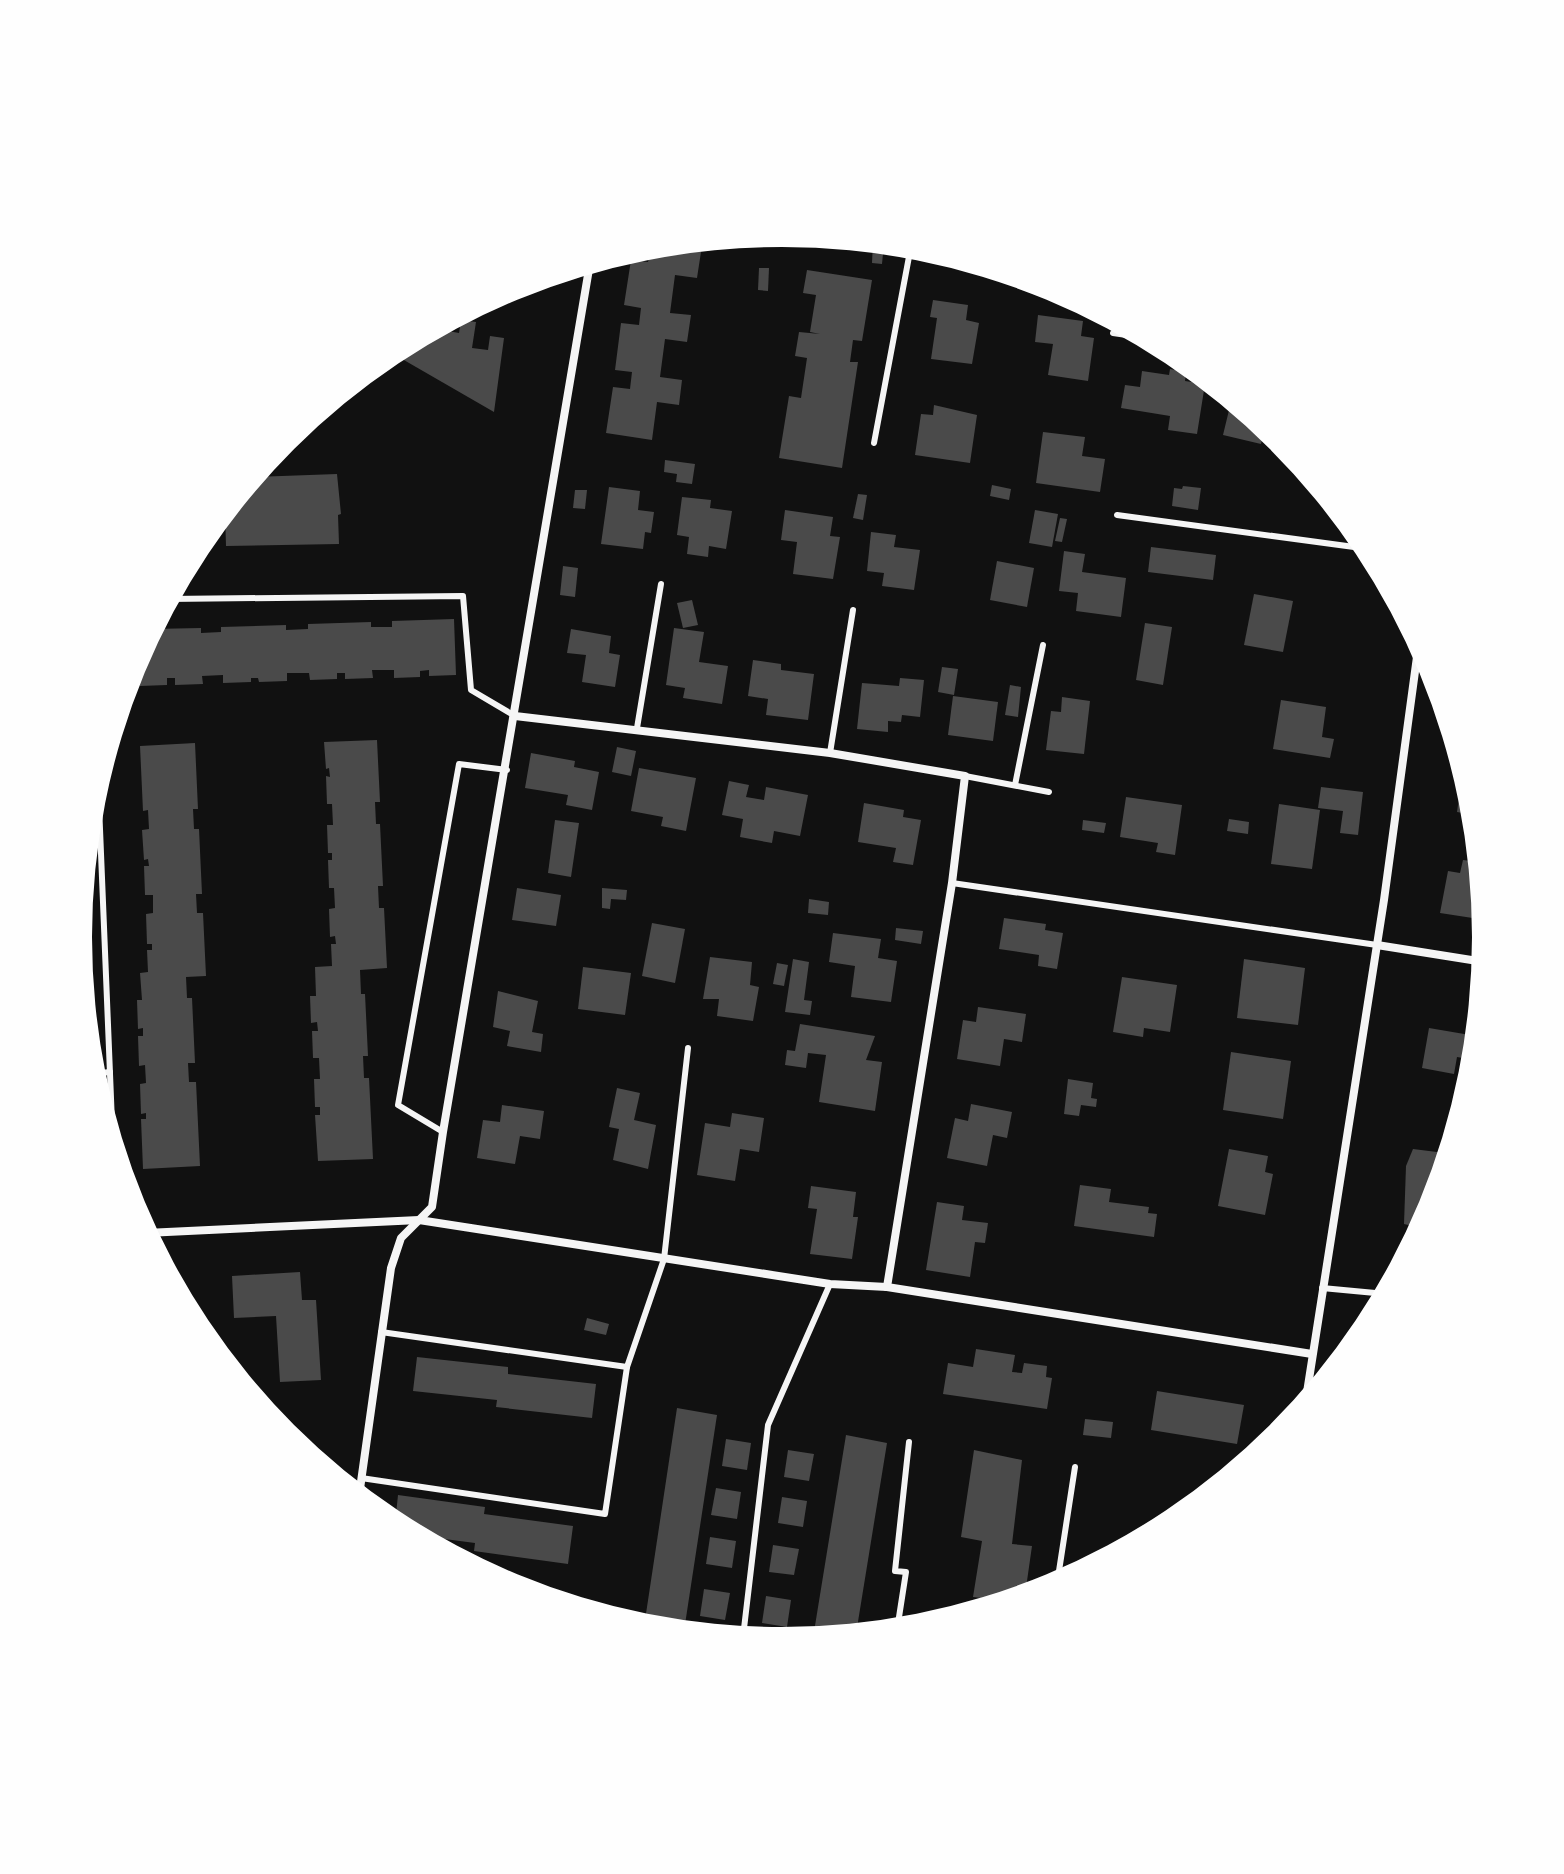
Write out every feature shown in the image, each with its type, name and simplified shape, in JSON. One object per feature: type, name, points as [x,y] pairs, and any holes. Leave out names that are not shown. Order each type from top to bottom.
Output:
[{"type":"street","points":[[360,1483],[391,1268],[401,1238],[432,1207],[588,276]]},
{"type":"street","points":[[1308,1383],[1377,945],[1416,666]]},
{"type":"street","points":[[515,716],[830,753],[965,776],[952,883],[887,1287]]},
{"type":"street","points":[[1377,945],[1471,960]]},
{"type":"street","points":[[159,1232],[419,1220],[830,1284],[887,1287],[1312,1354]]},
{"type":"lane","points":[[874,443],[909,259]]},
{"type":"lane","points":[[1117,515],[1351,547]]},
{"type":"lane","points":[[637,728],[661,584]]},
{"type":"lane","points":[[180,599],[463,596],[471,690],[515,716]]},
{"type":"lane","points":[[830,753],[853,610]]},
{"type":"lane","points":[[1015,785],[1043,645]]},
{"type":"lane","points":[[443,1132],[398,1105],[459,764],[507,770]]},
{"type":"lane","points":[[965,776],[1049,792]]},
{"type":"lane","points":[[100,833],[111,1096]]},
{"type":"lane","points":[[952,883],[1377,945]]},
{"type":"lane","points":[[361,1478],[605,1514],[627,1367],[664,1259],[688,1048]]},
{"type":"lane","points":[[105,1073],[110,1072]]},
{"type":"lane","points":[[744,1626],[768,1425],[830,1284]]},
{"type":"lane","points":[[1322,1288],[1373,1293]]},
{"type":"lane","points":[[381,1332],[627,1367]]},
{"type":"lane","points":[[899,1617],[906,1572],[895,1571],[909,1442]]},
{"type":"lane","points":[[1059,1568],[1075,1467]]},
{"type":"building","points":[[701,252],[697,278],[675,275],[670,313],[691,315],[687,342],[665,339],[660,377],[682,380],[679,405],[657,402],[652,440],[606,433],[613,387],[630,389],[632,372],[615,370],[621,323],[639,325],[641,308],[624,305],[630,264]]},
{"type":"building","points":[[872,253],[883,255],[882,264],[872,263]]},
{"type":"building","points":[[759,268],[769,268],[768,291],[758,290]]},
{"type":"building","points":[[807,270],[872,280],[862,341],[853,340],[850,362],[858,362],[842,468],[779,458],[789,396],[801,398],[807,358],[795,356],[799,332],[820,334],[810,332],[816,295],[803,293]]},
{"type":"building","points":[[933,300],[968,305],[966,320],[979,323],[972,364],[931,359],[937,318],[930,317]]},
{"type":"building","points":[[1038,315],[1083,321],[1081,336],[1094,338],[1088,381],[1048,375],[1053,344],[1035,342]]},
{"type":"building","points":[[476,322],[472,348],[488,350],[490,336],[504,338],[494,412],[404,360],[451,332],[459,333],[460,327]]},
{"type":"building","points":[[1170,369],[1174,370],[1185,378],[1185,381],[1204,391],[1197,434],[1168,430],[1170,416],[1121,408],[1125,385],[1140,387],[1142,371],[1169,375]]},
{"type":"building","points":[[934,405],[977,415],[970,463],[915,455],[921,414],[933,415]]},
{"type":"building","points":[[1229,411],[1262,441],[1261,444],[1223,435]]},
{"type":"building","points":[[1043,432],[1085,437],[1082,456],[1105,459],[1100,492],[1036,483]]},
{"type":"building","points":[[665,460],[695,464],[692,484],[676,482],[677,474],[664,472]]},
{"type":"building","points":[[337,474],[341,514],[338,515],[339,544],[226,546],[226,530],[268,476]]},
{"type":"building","points":[[992,485],[1011,489],[1009,500],[990,496]]},
{"type":"building","points":[[1183,486],[1201,488],[1198,510],[1172,506],[1174,488],[1182,489]]},
{"type":"building","points":[[609,487],[640,491],[638,510],[654,512],[651,533],[645,532],[643,549],[601,544]]},
{"type":"building","points":[[575,490],[587,490],[585,509],[573,508]]},
{"type":"building","points":[[858,494],[867,495],[863,520],[853,518]]},
{"type":"building","points":[[682,497],[711,500],[710,508],[732,511],[726,549],[709,546],[708,557],[687,554],[689,537],[677,535]]},
{"type":"building","points":[[785,510],[833,517],[830,536],[840,537],[833,579],[793,574],[797,542],[781,540]]},
{"type":"building","points":[[1035,510],[1058,514],[1052,547],[1029,543]]},
{"type":"building","points":[[1060,518],[1067,519],[1062,542],[1055,541]]},
{"type":"building","points":[[871,532],[896,535],[894,547],[920,550],[914,590],[882,586],[884,573],[867,571]]},
{"type":"building","points":[[1151,547],[1216,555],[1213,580],[1148,572]]},
{"type":"building","points":[[1064,551],[1085,554],[1082,572],[1126,578],[1121,617],[1076,611],[1078,593],[1059,591]]},
{"type":"building","points":[[997,561],[1034,568],[1027,607],[990,600]]},
{"type":"building","points":[[563,566],[578,568],[575,597],[560,595]]},
{"type":"building","points":[[1254,594],[1293,601],[1283,652],[1244,645]]},
{"type":"building","points":[[692,600],[698,625],[683,628],[677,603]]},
{"type":"building","points":[[454,619],[456,675],[429,676],[429,670],[420,671],[420,677],[394,678],[394,670],[372,670],[373,678],[345,679],[345,673],[337,673],[337,679],[310,680],[309,673],[287,673],[287,681],[259,682],[258,678],[251,678],[251,682],[223,683],[223,675],[202,676],[203,684],[175,685],[175,678],[167,678],[167,685],[140,686],[165,629],[201,628],[201,633],[221,632],[221,627],[286,625],[286,630],[308,629],[308,624],[371,622],[371,627],[392,627],[392,621]]},
{"type":"building","points":[[1145,623],[1172,627],[1163,685],[1136,680]]},
{"type":"building","points":[[674,628],[704,632],[699,662],[728,666],[722,704],[683,698],[685,688],[666,685]]},
{"type":"building","points":[[571,629],[611,636],[609,653],[620,655],[615,687],[582,682],[586,655],[567,653]]},
{"type":"building","points":[[753,660],[781,664],[781,670],[814,674],[808,720],[766,715],[768,699],[748,696]]},
{"type":"building","points":[[942,667],[958,669],[954,695],[938,692]]},
{"type":"building","points":[[900,678],[924,680],[920,717],[902,715],[901,722],[888,721],[888,732],[857,729],[862,683],[899,686]]},
{"type":"building","points":[[1010,685],[1021,687],[1018,717],[1005,715]]},
{"type":"building","points":[[953,696],[998,702],[993,741],[948,735]]},
{"type":"building","points":[[1062,697],[1090,701],[1084,754],[1046,750],[1051,711],[1061,712]]},
{"type":"building","points":[[1281,700],[1326,707],[1322,737],[1334,739],[1330,758],[1273,749]]},
{"type":"building","points":[[377,740],[380,802],[375,802],[376,824],[380,824],[383,886],[378,886],[379,908],[384,908],[387,968],[360,970],[361,994],[365,994],[368,1056],[363,1056],[364,1078],[369,1078],[373,1159],[318,1161],[315,1115],[320,1115],[320,1107],[315,1107],[314,1079],[320,1079],[319,1058],[313,1058],[312,1031],[318,1031],[317,1022],[311,1023],[310,996],[316,996],[315,967],[332,966],[331,944],[336,944],[335,936],[330,937],[329,909],[335,908],[334,888],[329,888],[328,860],[332,860],[332,853],[328,853],[327,825],[333,825],[332,804],[327,804],[326,776],[330,777],[329,768],[326,769],[324,742]]},
{"type":"building","points":[[195,743],[198,809],[193,809],[194,829],[199,829],[202,894],[196,894],[197,913],[203,913],[206,976],[186,977],[187,998],[192,998],[195,1063],[188,1063],[189,1082],[196,1082],[200,1166],[143,1169],[141,1119],[146,1119],[146,1113],[141,1114],[140,1084],[146,1083],[145,1065],[139,1066],[138,1036],[143,1036],[143,1028],[138,1029],[137,1000],[142,1000],[140,973],[148,972],[147,950],[152,950],[152,944],[147,944],[146,914],[153,913],[153,895],[145,895],[144,866],[149,866],[148,859],[144,860],[142,830],[149,829],[148,810],[143,811],[140,746]]},
{"type":"building","points":[[617,747],[636,751],[631,776],[612,772]]},
{"type":"building","points":[[531,753],[575,761],[574,767],[599,772],[592,810],[566,805],[568,795],[525,788]]},
{"type":"building","points":[[639,768],[696,778],[686,831],[661,826],[663,817],[631,811]]},
{"type":"building","points":[[729,781],[749,785],[746,797],[764,800],[766,787],[808,795],[800,836],[774,831],[772,843],[740,837],[743,819],[722,815]]},
{"type":"building","points":[[1321,787],[1363,792],[1358,835],[1340,833],[1343,811],[1318,808]]},
{"type":"building","points":[[1126,797],[1182,805],[1175,855],[1156,852],[1158,843],[1120,837]]},
{"type":"building","points":[[864,803],[904,810],[903,817],[921,820],[913,865],[893,862],[896,848],[858,842]]},
{"type":"building","points":[[1279,804],[1320,810],[1312,869],[1271,864]]},
{"type":"building","points":[[1229,819],[1249,822],[1248,834],[1227,831]]},
{"type":"building","points":[[555,820],[579,823],[571,877],[548,873]]},
{"type":"building","points":[[1083,820],[1106,823],[1104,833],[1082,830]]},
{"type":"building","points":[[1463,860],[1468,861],[1472,918],[1440,913],[1448,871],[1460,873]]},
{"type":"building","points":[[517,888],[561,895],[556,926],[512,920]]},
{"type":"building","points":[[602,888],[627,890],[626,900],[611,899],[610,909],[602,908]]},
{"type":"building","points":[[809,899],[829,902],[828,915],[808,913]]},
{"type":"building","points":[[1004,918],[1046,924],[1045,930],[1063,933],[1057,969],[1038,966],[1039,955],[999,949]]},
{"type":"building","points":[[652,923],[685,929],[675,983],[642,976]]},
{"type":"building","points":[[896,928],[923,931],[921,944],[895,940]]},
{"type":"building","points":[[833,933],[881,939],[878,958],[897,961],[891,1002],[851,997],[855,966],[829,962]]},
{"type":"building","points":[[710,957],[752,962],[750,985],[759,987],[753,1021],[717,1016],[719,999],[703,999]]},
{"type":"building","points":[[793,959],[809,962],[804,1000],[812,1001],[810,1015],[785,1012]]},
{"type":"building","points":[[1244,959],[1305,968],[1298,1025],[1237,1018]]},
{"type":"building","points":[[777,963],[788,965],[784,986],[773,984]]},
{"type":"building","points":[[583,967],[631,973],[625,1015],[578,1009]]},
{"type":"building","points":[[1122,977],[1177,985],[1170,1032],[1144,1028],[1143,1037],[1113,1032]]},
{"type":"building","points":[[498,991],[538,1001],[532,1032],[543,1034],[541,1052],[507,1046],[510,1031],[493,1027]]},
{"type":"building","points":[[978,1007],[1026,1014],[1022,1042],[1004,1039],[1000,1066],[957,1059],[963,1020],[976,1022]]},
{"type":"building","points":[[800,1024],[875,1036],[866,1060],[882,1062],[875,1111],[819,1102],[826,1055],[808,1053],[806,1068],[785,1065],[787,1050],[795,1051]]},
{"type":"building","points":[[1429,1028],[1465,1034],[1461,1058],[1457,1057],[1454,1074],[1422,1068]]},
{"type":"building","points":[[1231,1052],[1291,1061],[1283,1119],[1223,1110]]},
{"type":"building","points":[[1068,1079],[1093,1083],[1091,1098],[1097,1099],[1096,1107],[1081,1105],[1079,1116],[1064,1114]]},
{"type":"building","points":[[617,1088],[640,1093],[634,1120],[656,1125],[648,1169],[613,1160],[619,1129],[609,1127]]},
{"type":"building","points":[[971,1104],[1012,1112],[1007,1138],[993,1135],[987,1166],[947,1158],[955,1118],[968,1121]]},
{"type":"building","points":[[502,1105],[544,1111],[540,1139],[520,1136],[515,1164],[477,1158],[483,1120],[500,1122]]},
{"type":"building","points":[[732,1113],[764,1118],[759,1152],[740,1149],[735,1181],[697,1175],[705,1123],[730,1127]]},
{"type":"building","points":[[1229,1149],[1268,1156],[1265,1172],[1273,1174],[1265,1215],[1218,1206]]},
{"type":"building","points":[[1413,1149],[1437,1152],[1408,1225],[1404,1224],[1406,1166]]},
{"type":"building","points":[[1080,1185],[1111,1189],[1109,1202],[1149,1207],[1148,1213],[1157,1214],[1154,1237],[1074,1226]]},
{"type":"building","points":[[811,1186],[856,1192],[853,1217],[858,1217],[852,1259],[810,1254],[817,1209],[808,1208]]},
{"type":"building","points":[[937,1202],[964,1206],[962,1220],[988,1223],[985,1243],[975,1242],[970,1277],[926,1270]]},
{"type":"building","points":[[300,1272],[302,1300],[316,1300],[321,1380],[280,1382],[276,1316],[234,1318],[232,1276]]},
{"type":"building","points":[[587,1318],[609,1324],[606,1335],[584,1330]]},
{"type":"building","points":[[976,1349],[1015,1355],[1012,1372],[1022,1373],[1024,1363],[1047,1366],[1046,1377],[1052,1378],[1047,1409],[943,1394],[948,1363],[973,1367]]},
{"type":"building","points":[[417,1357],[508,1367],[508,1374],[596,1384],[592,1418],[496,1407],[497,1400],[413,1391]]},
{"type":"building","points":[[1157,1391],[1244,1405],[1237,1444],[1151,1430]]},
{"type":"building","points":[[677,1408],[717,1415],[686,1620],[646,1614]]},
{"type":"building","points":[[1085,1419],[1113,1422],[1111,1438],[1083,1435]]},
{"type":"building","points":[[846,1435],[887,1443],[858,1623],[815,1626]]},
{"type":"building","points":[[726,1439],[751,1443],[747,1470],[722,1466]]},
{"type":"building","points":[[788,1450],[814,1454],[809,1481],[784,1477]]},
{"type":"building","points":[[974,1450],[1022,1460],[1012,1544],[1032,1546],[1027,1581],[973,1597],[982,1541],[961,1537]]},
{"type":"building","points":[[716,1488],[741,1492],[737,1519],[711,1515]]},
{"type":"building","points":[[398,1495],[485,1507],[484,1514],[573,1526],[568,1564],[474,1551],[475,1543],[445,1539],[397,1509]]},
{"type":"building","points":[[782,1497],[807,1501],[803,1527],[778,1523]]},
{"type":"building","points":[[710,1537],[736,1541],[732,1568],[706,1564]]},
{"type":"building","points":[[773,1545],[799,1549],[794,1575],[769,1572]]},
{"type":"building","points":[[704,1589],[730,1593],[725,1620],[700,1616]]},
{"type":"building","points":[[766,1596],[791,1600],[787,1627],[762,1623]]}]
